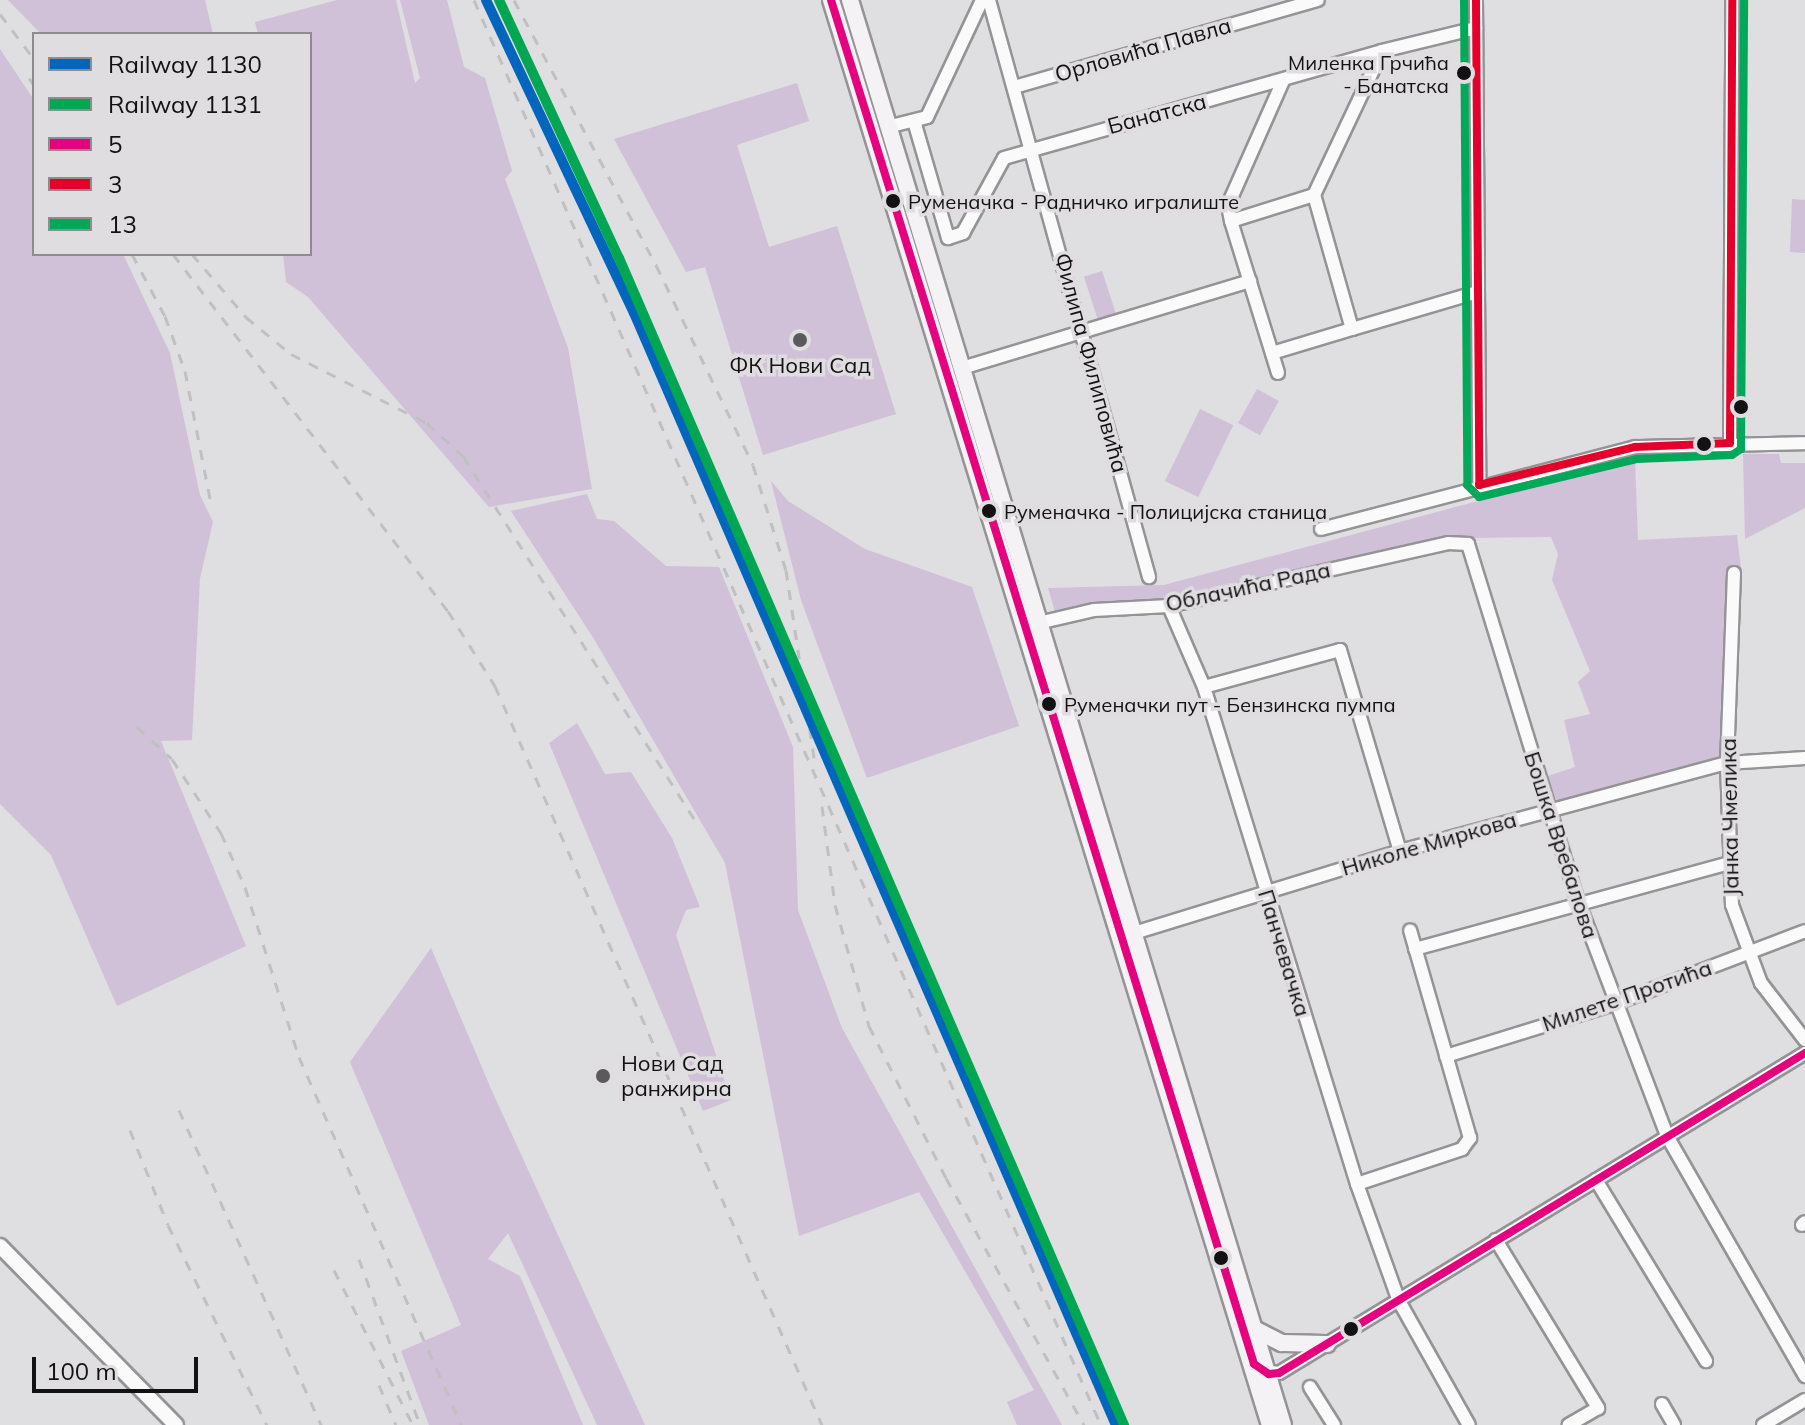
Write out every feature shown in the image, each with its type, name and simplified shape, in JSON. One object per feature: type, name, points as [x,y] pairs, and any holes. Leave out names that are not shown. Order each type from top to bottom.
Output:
[{"type":"main road","points":[[831,0],[1270,1425]]},
{"type":"main road","points":[[850,0],[1283,1425]]},
{"type":"main road","points":[[1256,1330],[1282,1343],[1327,1344]]},
{"type":"street","points":[[887,127],[927,117],[982,0]]},
{"type":"street","name":"Филипа Филиповића","points":[[989,0],[1149,577]]},
{"type":"street","name":"Орловића Павла","points":[[1014,87],[1318,0]]},
{"type":"street","points":[[1476,0],[1479,485]]},
{"type":"street","points":[[1730,443],[1732,0]]},
{"type":"street","name":"Банатска","points":[[1032,149],[1382,51],[1476,28]]},
{"type":"street","points":[[1352,329],[1314,195],[1382,51]]},
{"type":"street","points":[[1278,373],[1228,205],[1283,81]]},
{"type":"street","points":[[914,121],[948,238],[963,233],[1004,158],[1032,149]]},
{"type":"street","points":[[1231,221],[1314,195]]},
{"type":"street","points":[[962,368],[1250,281]]},
{"type":"street","points":[[1272,353],[1478,292]]},
{"type":"street","name":"Облачића Рада","points":[[1321,529],[1479,485],[1635,447],[1805,443]]},
{"type":"street","name":"Облачића Рада","points":[[1023,628],[1094,610],[1169,606],[1448,543],[1471,548]]},
{"type":"street","name":"Бошка Вребалова","points":[[1471,548],[1579,904],[1614,1004],[1667,1136],[1805,1376]]},
{"type":"street","name":"Јанка Чмелика","points":[[1734,573],[1727,763],[1732,905],[1746,953],[1786,1020],[1805,1040]]},
{"type":"street","name":"Панчевачка","points":[[1169,606],[1204,687],[1264,891],[1357,1184],[1399,1301],[1469,1425]]},
{"type":"street","points":[[1204,687],[1340,650],[1400,851]]},
{"type":"street","points":[[1727,763],[1805,758]]},
{"type":"street","name":"Николе Миркова","points":[[1134,933],[1400,851],[1727,763]]},
{"type":"street","points":[[1415,949],[1730,863]]},
{"type":"street","points":[[1357,1184],[1469,1143],[1410,930]]},
{"type":"street","name":"Милете Протића","points":[[1446,1056],[1614,1004],[1805,931]]},
{"type":"street","points":[[1248,1355],[1269,1374],[1327,1344],[1805,1053]]},
{"type":"street","points":[[1596,1180],[1706,1361]]},
{"type":"street","points":[[1496,1240],[1598,1408],[1569,1425]]},
{"type":"street","points":[[0,1246],[176,1425]]},
{"type":"street","points":[[1310,1387],[1334,1425]]},
{"type":"street","points":[[1763,1425],[1805,1400]]},
{"type":"street","points":[[1662,1404],[1674,1425]]},
{"type":"shaded area","points":[[8,0],[205,0],[213,32],[39,32]]},
{"type":"shaded area","points":[[337,0],[396,0],[415,83],[420,78],[400,0],[447,0],[464,67],[485,78],[512,171],[505,179],[568,348],[592,489],[489,507],[308,297],[286,282],[283,256],[312,256],[312,32],[258,32],[255,22]]},
{"type":"shaded area","points":[[0,49],[32,97],[32,256],[124,256],[170,353],[200,495],[213,522],[200,578],[192,740],[161,741],[246,946],[117,1006],[51,855],[0,804]]},
{"type":"shaded area","name":"ФК Нови Сад","points":[[797,83],[809,121],[737,145],[769,247],[837,226],[896,414],[763,455],[705,267],[686,272],[614,139]]},
{"type":"shaded area","points":[[1792,199],[1805,200],[1805,253],[1790,252]]},
{"type":"shaded area","points":[[1102,271],[1116,315],[1098,321],[1084,277]]},
{"type":"shaded area","points":[[1257,389],[1279,401],[1260,435],[1238,423]]},
{"type":"shaded area","points":[[1200,409],[1233,425],[1198,497],[1165,481]]},
{"type":"shaded area","points":[[1743,454],[1779,454],[1781,463],[1805,463],[1805,508],[1745,539]]},
{"type":"shaded area","points":[[1635,459],[1638,540],[1737,535],[1741,569],[1727,763],[1560,807],[1545,777],[1575,767],[1564,720],[1590,714],[1578,682],[1590,671],[1552,580],[1558,554],[1551,537],[1463,538],[1169,606],[1055,612],[1048,588],[1164,585]]},
{"type":"shaded area","points":[[771,481],[788,501],[865,549],[972,587],[1019,726],[867,778],[801,600]]},
{"type":"shaded area","points":[[587,494],[597,519],[614,521],[666,566],[719,567],[793,747],[798,910],[842,1028],[1062,1425],[1017,1425],[1007,1402],[1034,1390],[919,1192],[799,1236],[725,863],[594,639],[511,511]]},
{"type":"shaded area","points":[[577,723],[605,774],[631,772],[672,838],[700,907],[686,910],[676,935],[731,1100],[703,1111],[549,743]]},
{"type":"shaded area","points":[[431,948],[492,1091],[645,1425],[597,1425],[508,1233],[488,1259],[520,1276],[583,1425],[429,1425],[401,1351],[461,1325],[350,1062]]},
{"type":"railway","points":[[474,0],[1101,1425]]},
{"type":"railway","points":[[514,0],[656,265],[753,465],[786,570],[814,758]]},
{"type":"railway","points":[[0,14],[32,56]]},
{"type":"railway","points":[[29,78],[32,82]]},
{"type":"railway","points":[[133,256],[165,316],[185,371],[211,503]]},
{"type":"railway","points":[[175,256],[448,611],[495,686],[822,1425]]},
{"type":"railway","points":[[194,256],[246,317],[291,354],[427,423],[463,456],[696,822]]},
{"type":"railway","points":[[619,258],[634,313]]},
{"type":"railway","points":[[688,444],[722,505]]},
{"type":"railway","points":[[137,727],[172,759],[221,833],[245,887],[299,1057],[461,1425]]},
{"type":"railway","points":[[822,806],[835,905],[869,1026],[946,1178],[1084,1425]]},
{"type":"railway","points":[[179,1110],[321,1425]]},
{"type":"railway","points":[[130,1130],[168,1225],[267,1425]]},
{"type":"railway","points":[[359,1259],[420,1425]]},
{"type":"railway","points":[[334,1270],[413,1425]]},
{"type":"railway","points":[[379,1385],[396,1425]]},
{"type":"rail line","name":"1130","points":[[486,0],[634,313],[1116,1425]]},
{"type":"rail line","name":"1131","points":[[499,0],[619,258],[1124,1425]]},
{"type":"transit line","name":"5","points":[[831,0],[1254,1364],[1269,1374],[1279,1373],[1805,1053]]},
{"type":"transit line","name":"13","points":[[1464,0],[1467,485],[1479,497],[1637,459],[1732,455],[1741,449],[1744,0]]},
{"type":"transit line","name":"3","points":[[1476,0],[1479,485],[1635,447],[1730,443],[1732,0]]},
{"type":"place","name":"Миленка Грчића - Банатска","points":[[1464,73]]},
{"type":"place","name":"Руменачка - Радничко игралиште","points":[[893,201]]},
{"type":"place","name":"ФК Нови Сад","points":[[800,340]]},
{"type":"place","name":"Руменачка - Полицијска станица","points":[[989,511]]},
{"type":"place","name":"Руменачки пут - Бензинска пумпа","points":[[1049,704]]},
{"type":"place","name":"Нови Сад ранжирна","points":[[603,1076]]}]
